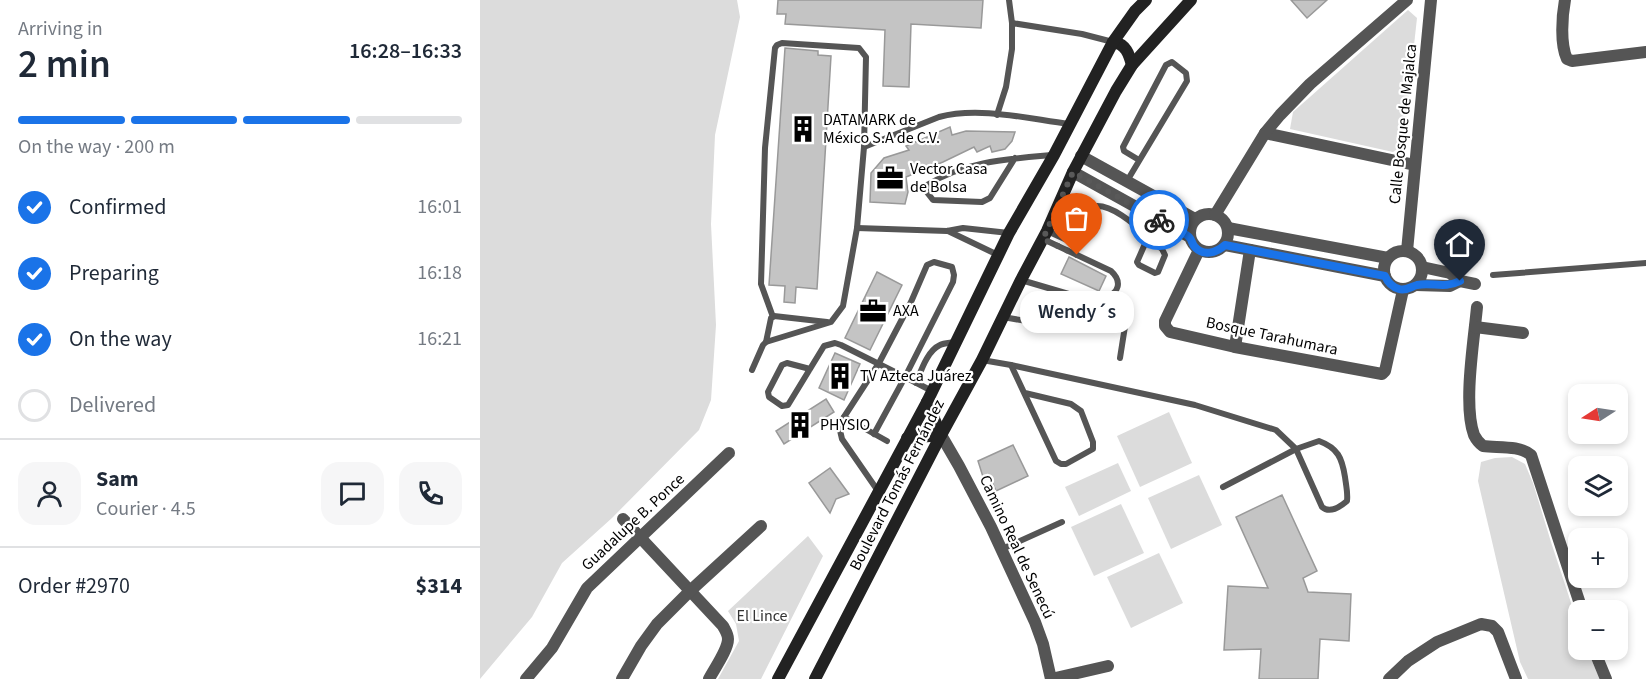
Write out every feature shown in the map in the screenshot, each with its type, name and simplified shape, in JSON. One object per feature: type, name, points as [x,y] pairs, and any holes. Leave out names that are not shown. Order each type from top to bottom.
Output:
[{"type":"main road","name":"Boulevard Tomás Fernández","points":[[778,679],[929,397],[1009,233],[1113,42],[1135,11],[1146,0]]},
{"type":"main road","name":"Boulevard Tomás Fernández","points":[[815,679],[982,360],[1045,235],[1073,172],[1116,91],[1132,65],[1191,0]]},
{"type":"main road","points":[[1113,42],[1125,47],[1132,65]]},
{"type":"main road","points":[[907,438],[941,435],[929,397]]},
{"type":"street","points":[[1215,215],[1265,133],[1280,115],[1310,84],[1407,0]]},
{"type":"street","name":"Calle Bosque de Majalca","points":[[1407,251],[1431,0]]},
{"type":"street","points":[[1565,0],[1562,17],[1567,59],[1572,61],[1646,52]]},
{"type":"street","points":[[1265,133],[1415,165]]},
{"type":"street","points":[[1082,156],[1195,219]]},
{"type":"street","points":[[1073,172],[1190,237]]},
{"type":"street","points":[[1201,215],[1215,215],[1221,218],[1228,228],[1225,245],[1210,253],[1199,250],[1194,246],[1190,237],[1191,225],[1201,215]]},
{"type":"street","points":[[1228,228],[1388,258]]},
{"type":"street","points":[[1225,245],[1385,276]]},
{"type":"street","name":"Bosque Tarahumara","points":[[1199,250],[1165,321],[1165,326],[1170,332],[1235,347],[1380,375],[1385,370],[1403,290]]},
{"type":"street","points":[[1235,347],[1250,250]]},
{"type":"street","points":[[1400,251],[1407,251],[1415,255],[1422,267],[1422,273],[1416,285],[1403,290],[1393,287],[1388,282],[1384,270],[1388,258],[1400,251]]},
{"type":"street","points":[[1422,267],[1450,273],[1460,281],[1475,284]]},
{"type":"street","points":[[1416,285],[1450,286],[1460,281]]},
{"type":"street","points":[[1477,307],[1469,398],[1474,435],[1483,446],[1519,449],[1531,455],[1579,600]]},
{"type":"street","points":[[1475,327],[1522,333]]},
{"type":"street","name":"Camino Real de Senecú","points":[[941,435],[1001,549],[1035,622],[1051,679]]},
{"type":"street","name":"Guadalupe B. Ponce","points":[[526,679],[552,648],[587,588],[729,453]]},
{"type":"street","points":[[623,519],[727,633],[727,646],[709,679]]},
{"type":"street","points":[[622,679],[649,634],[690,591],[761,526]]},
{"type":"street","points":[[1389,679],[1408,661],[1437,642],[1477,624],[1487,624],[1498,632],[1516,679]]},
{"type":"street","points":[[1598,660],[1606,679]]},
{"type":"street","points":[[1051,679],[1108,666]]},
{"type":"lane","points":[[997,115],[1006,87],[1011,49],[1012,23],[1009,0]]},
{"type":"lane","points":[[1012,23],[1082,34],[1113,42]]},
{"type":"lane","points":[[752,370],[766,342],[772,317],[761,284],[765,148],[775,48],[782,43],[859,48],[866,57],[864,147],[857,228],[843,306],[831,322],[766,342]]},
{"type":"lane","points":[[1127,181],[1187,81],[1186,73],[1172,62],[1167,65],[1123,147],[1124,151],[1139,160]]},
{"type":"lane","points":[[864,147],[949,114],[997,115],[1070,124]]},
{"type":"lane","points":[[1015,158],[987,201],[933,200],[926,190],[927,185],[961,168],[1015,158],[1053,155]]},
{"type":"lane","points":[[1135,207],[1143,190]]},
{"type":"lane","points":[[1103,207],[1109,192]]},
{"type":"lane","points":[[1045,235],[1070,239],[1089,208],[1103,207],[1132,222],[1162,249],[1164,255],[1158,272],[1155,273],[1138,265],[1137,262],[1148,237]]},
{"type":"lane","points":[[857,228],[947,231],[963,228],[1009,233]]},
{"type":"lane","points":[[947,231],[998,255]]},
{"type":"lane","points":[[1045,235],[1116,276],[1119,287],[1111,295],[1079,297]]},
{"type":"lane","points":[[874,434],[953,282],[952,267],[934,262],[927,265],[911,302],[879,363],[839,426],[842,439],[879,492]]},
{"type":"lane","points":[[1493,275],[1646,263]]},
{"type":"lane","points":[[1021,280],[1118,306],[1126,320],[1120,358]]},
{"type":"lane","points":[[1003,317],[1061,327],[1067,323],[1072,295]]},
{"type":"lane","points":[[772,317],[831,322]]},
{"type":"lane","points":[[916,383],[925,362],[935,348],[955,342]]},
{"type":"lane","points":[[810,369],[787,363],[782,365],[768,393],[769,397],[782,406],[788,405],[810,369],[824,346],[835,343],[916,383],[929,397]]},
{"type":"lane","points":[[982,360],[1011,364],[1205,408],[1276,429],[1296,449],[1322,507],[1330,510],[1347,501],[1340,456],[1330,445],[1319,441],[1296,449],[1223,487]]},
{"type":"lane","points":[[1011,364],[1056,461],[1066,464],[1093,449],[1093,442],[1081,411],[1074,405],[1025,393]]},
{"type":"lane","points":[[844,417],[887,441]]},
{"type":"lane","points":[[1001,549],[1062,522]]},
{"type":"green space","points":[[480,0],[737,0],[740,17],[715,135],[711,224],[716,325],[711,400],[699,430],[612,518],[562,563],[532,617],[480,679]]},
{"type":"green space","points":[[1408,10],[1417,18],[1403,145],[1393,152],[1290,129],[1293,112]]},
{"type":"green space","points":[[1169,412],[1192,463],[1140,487],[1117,436]]},
{"type":"green space","points":[[1512,457],[1525,464],[1570,600],[1568,600],[1568,660],[1591,660],[1600,679],[1528,679],[1520,662],[1478,481],[1481,462]]},
{"type":"green space","points":[[1118,463],[1131,491],[1079,516],[1065,487]]},
{"type":"green space","points":[[1199,475],[1222,525],[1171,549],[1148,498]]},
{"type":"green space","points":[[1121,504],[1144,553],[1094,576],[1071,527]]},
{"type":"green space","name":"El Lince","points":[[808,536],[823,556],[761,679],[718,679],[739,641],[736,624],[728,611]]},
{"type":"green space","points":[[1159,553],[1183,603],[1131,628],[1107,577]]},
{"type":"building","points":[[778,0],[983,0],[981,28],[911,24],[909,87],[883,86],[885,30],[785,24],[786,14],[777,14]]},
{"type":"building","points":[[1291,0],[1327,0],[1307,18]]},
{"type":"building","name":"DATAMARK de México S.A de C.V.","points":[[785,48],[818,51],[818,55],[831,56],[817,289],[796,287],[795,303],[784,302],[785,286],[769,285]]},
{"type":"building","points":[[950,127],[952,135],[966,131],[1015,132],[1012,141],[1005,149],[992,152],[990,146],[977,152],[974,147],[906,177],[908,192],[905,204],[870,202],[871,173],[884,158],[909,150],[906,146]]},
{"type":"building","points":[[1069,257],[1106,276],[1099,291],[1061,274]]},
{"type":"building","name":"AXA","points":[[877,272],[902,285],[870,350],[845,338]]},
{"type":"building","name":"TV Azteca Juárez","points":[[835,353],[860,364],[844,400],[819,388]]},
{"type":"building","name":"PHYSIO","points":[[826,399],[834,412],[784,444],[776,431]]},
{"type":"building","points":[[1013,445],[1028,476],[996,491],[990,477],[984,480],[978,461]]},
{"type":"building","points":[[830,468],[849,494],[836,499],[830,513],[809,483]]},
{"type":"building","points":[[1282,495],[1317,571],[1303,578],[1308,592],[1351,594],[1349,641],[1320,639],[1318,679],[1259,679],[1261,649],[1224,650],[1228,586],[1268,588],[1236,517]]},
{"type":"way so far","points":[[1077,255],[1043,239],[1073,172],[1159,220]]},
{"type":"place","name":"DATAMARK de México S.A de C.V.","points":[[803,129]]},
{"type":"place","name":"Vector Casa de Bolsa","points":[[890,178]]},
{"type":"place","name":"Wendy´s","points":[[1077,255]]},
{"type":"place","name":"AXA","points":[[873,311]]},
{"type":"place","name":"TV Azteca Juárez","points":[[840,376]]},
{"type":"place","name":"PHYSIO","points":[[800,425]]},
{"type":"route","points":[[1159,220],[1190,237],[1194,246],[1204,252],[1210,253],[1225,245],[1385,276],[1393,287],[1403,290],[1416,285],[1450,286],[1460,281]]}]
